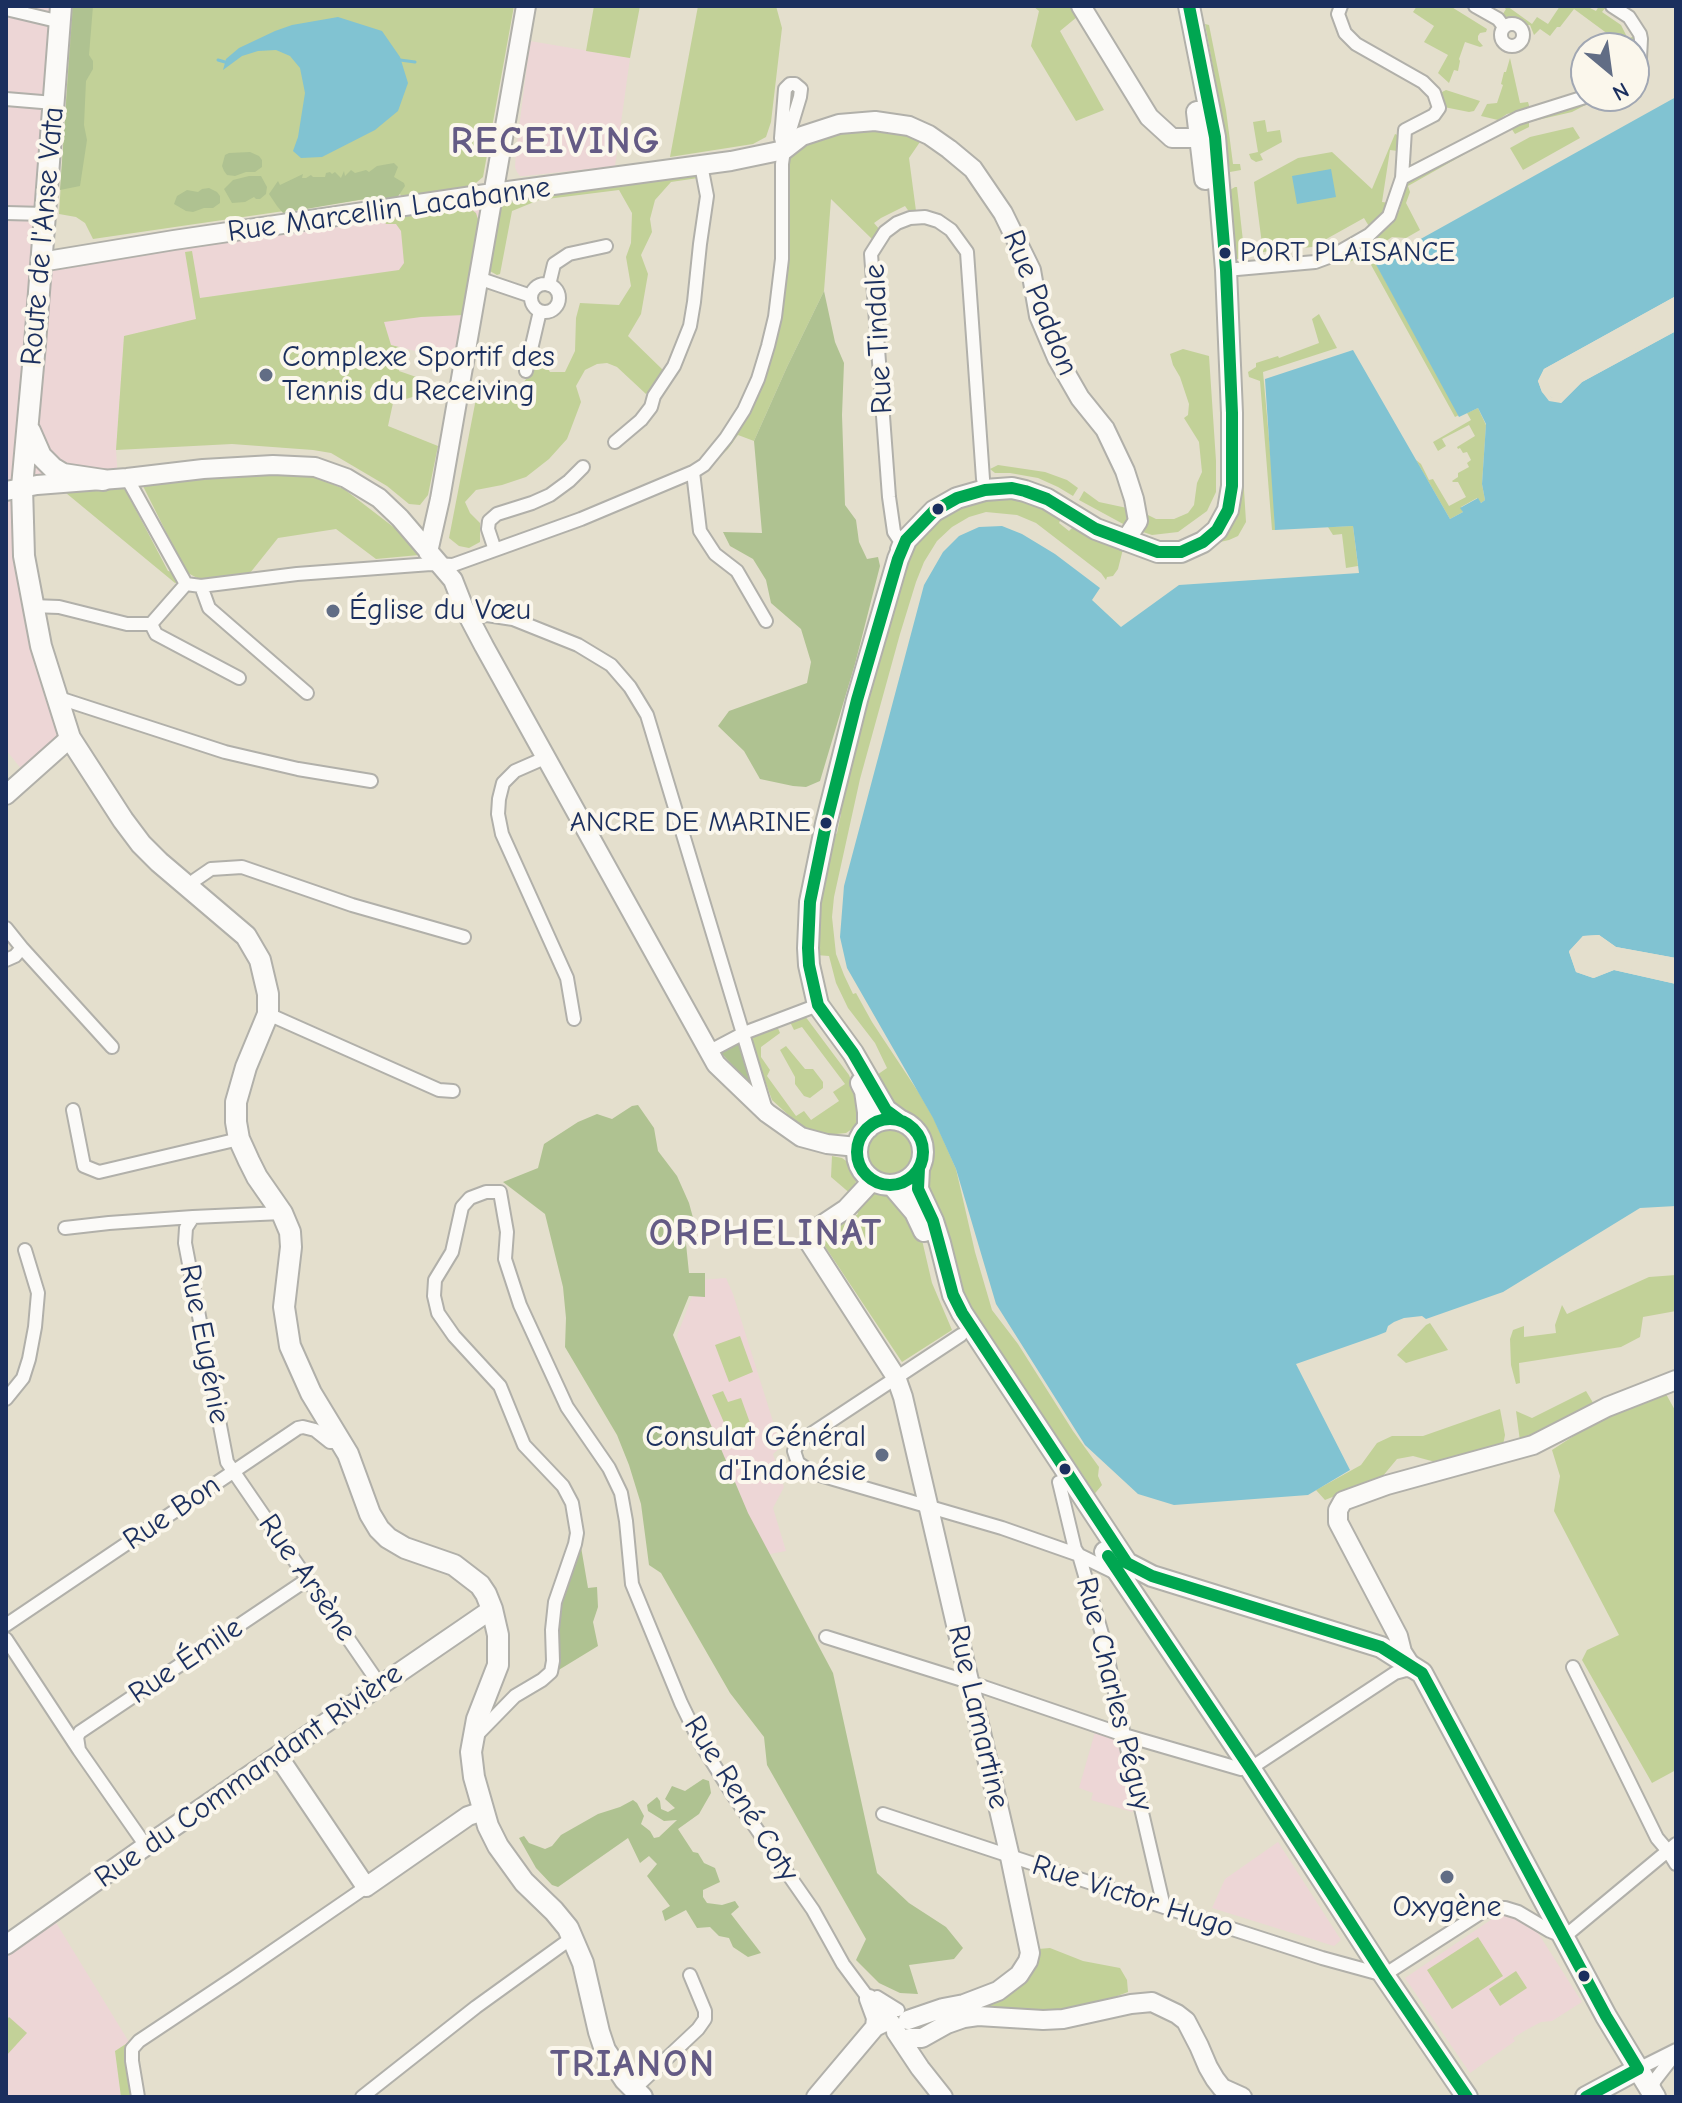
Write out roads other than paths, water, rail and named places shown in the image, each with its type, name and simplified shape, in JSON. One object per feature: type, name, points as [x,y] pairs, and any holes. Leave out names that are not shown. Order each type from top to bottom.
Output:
[{"type":"main road","points":[[868,1128],[865,1091],[849,1060],[829,1038],[814,1002],[804,963],[799,963],[798,922],[801,886],[812,838],[888,553],[897,535],[932,501],[957,487],[992,477],[1037,484],[1158,552],[1181,552],[1196,546],[1217,530],[1228,510],[1232,486],[1232,413],[1226,270],[1175,6]]},
{"type":"main road","points":[[1189,6],[1215,137],[1216,320],[1223,490],[1218,510],[1209,522],[1172,545],[1152,544],[1093,527],[1047,499],[1012,488],[985,490],[957,498],[934,511],[906,540],[893,574],[857,700],[826,824],[810,902],[809,965],[814,1002],[853,1053],[886,1110],[910,1126],[921,1141],[918,1189],[937,1232],[953,1295],[962,1313],[1124,1569],[1144,1609],[1466,2096]]},
{"type":"main road","name":"Route de l'Anse Vata","points":[[61,14],[28,425],[14,489],[41,646],[70,738],[123,820],[159,862],[246,936],[255,950],[269,1005],[236,1102],[236,1122],[239,1139],[257,1177],[282,1213],[290,1232],[284,1296],[290,1346],[302,1375],[355,1469],[370,1514],[379,1529],[405,1548],[454,1565],[480,1585],[486,1594],[498,1635],[498,1665],[472,1740],[474,1777],[483,1811],[502,1853],[573,1937],[605,2050],[637,2093]]},
{"type":"main road","points":[[28,425],[41,456],[53,468],[63,474],[103,480]]},
{"type":"main road","points":[[801,886],[807,893],[805,907],[809,916]]},
{"type":"main road","points":[[901,1121],[884,1120],[868,1128],[857,1147],[860,1166],[915,1212],[942,1295],[961,1335],[1059,1482],[1124,1569],[1381,1647],[1415,1668],[1606,2016],[1655,2097]]},
{"type":"main road","points":[[882,1182],[903,1182],[919,1168]]},
{"type":"main road","points":[[1144,1609],[1144,1599],[1150,1591],[1158,1586],[1179,1584]]},
{"type":"main road","points":[[1593,2093],[1613,2074],[1624,2044]]},
{"type":"main road","points":[[1593,2093],[1638,2069]]},
{"type":"street","points":[[434,558],[440,499],[526,6]]},
{"type":"street","points":[[1081,6],[1149,117],[1172,138],[1207,135],[1209,130],[1199,79],[1201,69]]},
{"type":"street","points":[[1216,320],[1220,314],[1220,275],[1226,270],[1315,262],[1369,235],[1389,216],[1402,178],[1405,130],[1434,115],[1439,108],[1434,93],[1423,82],[1356,44],[1345,33],[1338,14],[1341,6]]},
{"type":"street","points":[[1475,6],[1498,19],[1504,27]]},
{"type":"street","points":[[1612,6],[1629,17],[1639,32]]},
{"type":"street","points":[[6,9],[61,14]]},
{"type":"street","points":[[6,99],[54,103]]},
{"type":"street","points":[[1402,178],[1518,118],[1570,102]]},
{"type":"street","name":"Rue Paddon","points":[[784,150],[802,136],[818,130],[839,124],[875,121],[909,126],[929,135],[973,169],[1003,213],[1031,270],[1039,316],[1057,358],[1080,398],[1105,429],[1125,471],[1138,521],[1128,537]]},
{"type":"street","points":[[186,584],[201,586],[434,558],[453,565],[581,519],[704,465],[744,410],[768,346],[782,259],[784,150]]},
{"type":"street","name":"Rue Marcellin Lacabanne","points":[[41,262],[174,240],[701,165],[784,150]]},
{"type":"street","points":[[615,442],[651,407],[654,396],[674,366],[690,326],[707,196],[701,165]]},
{"type":"street","points":[[452,200],[468,204],[475,210],[483,223],[485,238]]},
{"type":"street","points":[[6,213],[45,214]]},
{"type":"street","name":"Rue Tindale","points":[[893,574],[891,566],[900,541],[894,532],[889,497],[871,254],[885,232],[910,218],[925,217],[938,221],[951,230],[967,252],[983,479]]},
{"type":"street","points":[[549,285],[554,264],[569,254],[606,246]]},
{"type":"street","points":[[478,278],[531,296]]},
{"type":"street","points":[[549,285],[558,294],[558,303],[553,310],[540,311],[533,305],[531,296],[539,286],[549,285]]},
{"type":"street","points":[[526,371],[540,311]]},
{"type":"street","points":[[14,489],[203,469],[273,465],[315,467],[346,478],[379,498],[453,580],[464,608],[708,1052],[724,1074],[767,1113],[801,1137],[857,1147]]},
{"type":"street","points":[[495,550],[488,529],[489,521],[497,514],[550,495],[583,467]]},
{"type":"street","points":[[693,472],[700,531],[715,554],[737,571],[766,621]]},
{"type":"street","points":[[127,478],[186,584]]},
{"type":"street","points":[[957,498],[960,491],[981,484],[983,479],[985,483],[1002,482],[1012,488]]},
{"type":"street","points":[[400,518],[414,521],[424,517],[440,499]]},
{"type":"street","points":[[897,535],[903,536],[914,521],[925,519]]},
{"type":"street","points":[[32,606],[59,607],[127,624],[151,624],[186,584]]},
{"type":"street","points":[[201,586],[209,608],[307,693]]},
{"type":"street","points":[[464,608],[475,617],[487,615],[513,619],[578,645],[611,665],[630,687],[647,715],[767,1113]]},
{"type":"street","points":[[151,624],[156,634],[239,678]]},
{"type":"street","points":[[56,697],[225,752],[298,769],[371,781]]},
{"type":"street","points":[[6,795],[70,738]]},
{"type":"street","points":[[547,757],[515,771],[503,783],[498,814],[502,834],[567,978],[574,1019]]},
{"type":"street","points":[[190,887],[211,869],[242,867],[352,905],[464,937]]},
{"type":"street","points":[[6,928],[112,1047]]},
{"type":"street","points":[[6,960],[22,948]]},
{"type":"street","points":[[708,1052],[814,1002]]},
{"type":"street","points":[[268,1014],[439,1090],[453,1091]]},
{"type":"street","points":[[73,1110],[84,1166],[99,1172],[239,1139]]},
{"type":"street","name":"Rue Lamartine","points":[[882,1182],[816,1229],[809,1242],[896,1377],[903,1397],[1030,1953],[1019,1975],[998,1991],[943,2008],[906,2032]]},
{"type":"street","name":"Rue René Coty","points":[[472,1740],[515,1696],[551,1672],[555,1602],[577,1533],[572,1503],[563,1486],[524,1445],[500,1386],[454,1336],[438,1313],[434,1296],[435,1280],[452,1252],[462,1207],[470,1198],[486,1192],[500,1192],[507,1232],[505,1259],[520,1305],[567,1407],[609,1468],[621,1493],[632,1584],[681,1703],[701,1744],[813,1910],[843,1964],[868,1996],[880,1999],[906,2032]]},
{"type":"street","points":[[65,1228],[282,1213]]},
{"type":"street","name":"Rue Eugénie","points":[[193,1217],[186,1228],[185,1243],[224,1456],[233,1472]]},
{"type":"street","points":[[6,1399],[23,1378],[35,1327],[38,1293],[25,1250]]},
{"type":"street","points":[[961,1335],[799,1442],[794,1451],[800,1466],[813,1473],[1002,1528],[1124,1569]]},
{"type":"street","points":[[826,1637],[1124,1735],[1234,1768],[1250,1768],[1395,1673],[1415,1668],[1402,1652],[1398,1636],[1338,1522],[1338,1510],[1343,1501],[1387,1485],[1533,1445],[1607,1407],[1676,1380]]},
{"type":"street","name":"Rue Bon","points":[[6,1625],[298,1428],[315,1430],[330,1442],[341,1442]]},
{"type":"street","name":"Rue Arsène","points":[[233,1472],[380,1685]]},
{"type":"street","name":"Rue Charles Péguy","points":[[1059,1482],[1075,1549],[1104,1641],[1164,1907]]},
{"type":"street","name":"Rue Émile","points":[[79,1750],[77,1737],[80,1732],[308,1579]]},
{"type":"street","name":"Rue du Commandant Rivière","points":[[6,1945],[492,1609]]},
{"type":"street","points":[[1381,1647],[1387,1644],[1395,1631]]},
{"type":"street","points":[[6,1639],[146,1846]]},
{"type":"street","points":[[1573,1667],[1657,1838],[1672,1847],[1676,1864]]},
{"type":"street","points":[[278,1756],[366,1887]]},
{"type":"street","points":[[138,2097],[132,2049],[139,2041],[468,1816],[483,1811]]},
{"type":"street","name":"Rue Victor Hugo","points":[[883,1814],[1322,1958],[1384,1975]]},
{"type":"street","points":[[1384,1975],[1482,1912],[1494,1908],[1518,1912],[1564,1937],[1672,1847]]},
{"type":"street","points":[[362,2097],[476,2007],[573,1937]]},
{"type":"street","points":[[637,2093],[705,2019],[705,2011],[690,1975]]},
{"type":"street","points":[[868,1996],[876,2018],[906,2032],[943,2097]]},
{"type":"street","points":[[816,2097],[906,2032],[978,2016],[1063,2019],[1152,2002],[1186,2021],[1215,2079],[1222,2088],[1242,2097]]},
{"type":"street","points":[[1638,2069],[1676,2052]]},
{"type":"street","points":[[1655,2097],[1652,2088],[1655,2080],[1676,2052]]},
{"type":"water","points":[[338,17],[382,31],[400,57],[408,83],[398,111],[375,130],[322,157],[301,158],[293,151],[305,93],[300,68],[290,56],[276,50],[258,51],[242,56],[223,70],[226,59],[239,48],[275,31]]},
{"type":"water","points":[[1676,97],[1676,296],[1544,369],[1538,381],[1542,392],[1561,403],[1582,382],[1676,331],[1676,958],[1616,947],[1599,935],[1583,936],[1569,952],[1576,972],[1593,978],[1614,970],[1676,984],[1676,1206],[1640,1208],[1503,1292],[1426,1319],[1422,1316],[1404,1318],[1388,1326],[1386,1332],[1296,1364],[1350,1470],[1308,1495],[1174,1505],[1138,1494],[1085,1445],[996,1304],[956,1169],[933,1118],[847,968],[840,937],[844,886],[924,585],[943,552],[959,536],[979,527],[1002,526],[1055,554],[1100,588],[1092,600],[1121,627],[1179,585],[1359,573],[1353,526],[1275,530],[1265,379],[1353,350],[1450,519],[1463,512],[1460,508],[1478,498],[1481,503],[1485,500],[1482,484],[1486,424],[1478,408],[1459,417],[1373,259],[1393,246],[1408,246]]},
{"type":"water","points":[[1331,169],[1336,197],[1297,204],[1292,176]]},
{"type":"waterway","points":[[218,60],[225,62]]},
{"type":"waterway","points":[[400,60],[415,62]]},
{"type":"place","name":"PORT PLAISANCE","points":[[1225,253]]},
{"type":"place","name":"Complexe Sportif des Tennis du Receiving","points":[[266,375]]},
{"type":"place","name":"Église du Vœu","points":[[333,611]]},
{"type":"place","name":"ANCRE DE MARINE","points":[[826,823]]},
{"type":"place","name":"Consulat Général d'Indonésie","points":[[882,1455]]},
{"type":"place","name":"Oxygène","points":[[1447,1877]]},
{"type":"district","name":"RECEIVING","points":[[556,142]]},
{"type":"district","name":"ORPHELINAT","points":[[766,1234]]},
{"type":"district","name":"TRIANON","points":[[633,2065]]}]
